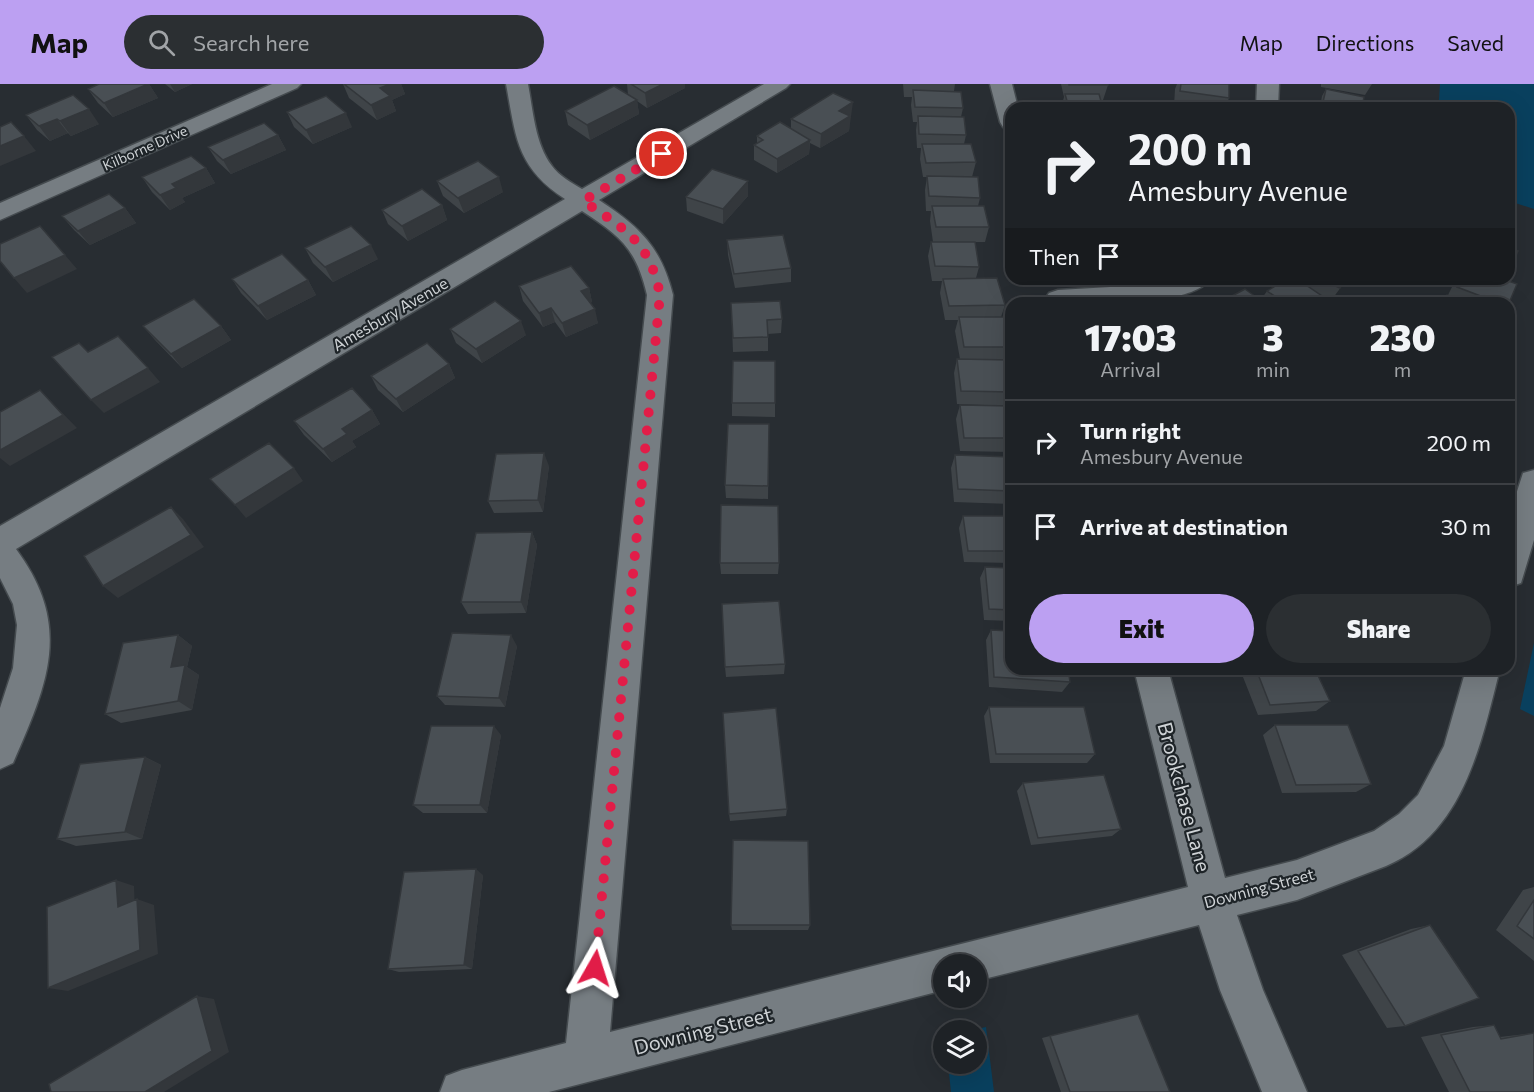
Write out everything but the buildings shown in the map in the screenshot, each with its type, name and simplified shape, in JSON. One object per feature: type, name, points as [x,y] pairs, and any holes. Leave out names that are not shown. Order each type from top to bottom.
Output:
[{"type":"street","name":"Kilborne Drive","points":[[0,212],[290,84]]},
{"type":"street","points":[[517,84],[532,152],[543,170],[555,182],[627,231],[644,250],[656,272],[660,295],[586,1060]]},
{"type":"street","name":"Amesbury Avenue","points":[[0,542],[779,84]]},
{"type":"street","points":[[1001,84],[1006,102]]},
{"type":"street","points":[[1267,102],[1268,84]]},
{"type":"street","points":[[1056,294],[1142,294],[1181,285]]},
{"type":"street","points":[[1515,551],[1534,482]]},
{"type":"street","points":[[0,552],[21,582],[28,599],[34,636],[29,680],[0,751]]},
{"type":"street","name":"Brookchase Lane","points":[[1153,675],[1212,901],[1260,1042],[1285,1092]]},
{"type":"street","name":"Downing Street","points":[[987,958],[1297,880],[1386,846],[1413,828],[1431,808],[1461,751],[1481,675]]},
{"type":"street","name":"Downing Street","points":[[462,1092],[933,972]]},
{"type":"shaded area","points":[[1440,84],[1534,84],[1534,209],[1515,203],[1515,102],[1437,102],[1439,100]]},
{"type":"shaded area","points":[[1534,643],[1534,716],[1520,709]]},
{"type":"shaded area","points":[[987,1035],[994,1092],[951,1092],[949,1074],[987,1074]]},
{"type":"route","points":[[595,968],[660,295],[656,272],[644,250],[627,231],[583,201],[662,154]]}]
